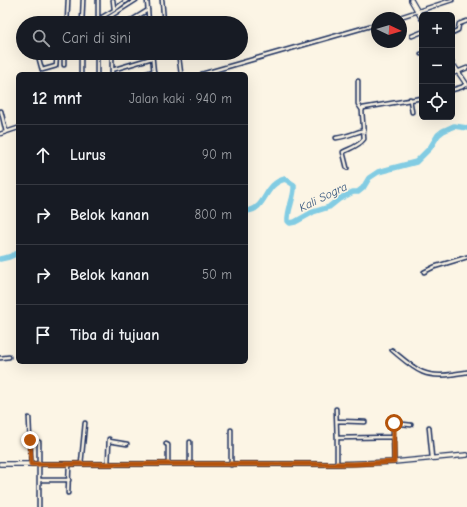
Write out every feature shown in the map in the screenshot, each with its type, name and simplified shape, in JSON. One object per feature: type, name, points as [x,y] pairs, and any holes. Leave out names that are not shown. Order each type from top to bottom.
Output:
[{"type":"main road","points":[[411,0],[418,12]]},
{"type":"main road","points":[[455,68],[466,84]]},
{"type":"main road","points":[[0,464],[337,464],[394,462],[467,455]]},
{"type":"street","points":[[67,16],[68,0]]},
{"type":"street","points":[[82,16],[83,0]]},
{"type":"street","points":[[98,0],[98,16]]},
{"type":"street","points":[[114,0],[114,10]]},
{"type":"street","points":[[103,16],[127,0]]},
{"type":"street","points":[[110,16],[136,0]]},
{"type":"street","points":[[147,0],[148,16]]},
{"type":"street","points":[[162,0],[163,16]]},
{"type":"street","points":[[407,15],[452,0]]},
{"type":"street","points":[[138,16],[148,10]]},
{"type":"street","points":[[455,32],[458,30],[459,24],[467,21]]},
{"type":"street","points":[[213,72],[371,26]]},
{"type":"street","points":[[412,36],[419,33]]},
{"type":"street","points":[[39,60],[42,70],[56,67],[56,60]]},
{"type":"street","points":[[64,60],[64,65]]},
{"type":"street","points":[[81,60],[81,72]]},
{"type":"street","points":[[97,60],[97,72]]},
{"type":"street","points":[[112,60],[112,70],[145,60]]},
{"type":"street","points":[[152,60],[154,72]]},
{"type":"street","points":[[179,60],[181,72]]},
{"type":"street","points":[[455,73],[467,68]]},
{"type":"street","points":[[347,168],[343,152],[362,142],[364,136],[362,110],[358,104],[358,81]]},
{"type":"street","points":[[455,89],[466,84]]},
{"type":"street","points":[[362,110],[366,106],[419,98]]},
{"type":"street","points":[[410,99],[412,112]]},
{"type":"street","points":[[1,112],[6,132]]},
{"type":"street","points":[[0,134],[16,129]]},
{"type":"street","points":[[336,138],[345,137],[349,134],[364,130]]},
{"type":"street","points":[[424,272],[434,267],[467,257]]},
{"type":"street","points":[[392,350],[409,365],[427,374],[441,376],[467,372]]},
{"type":"street","points":[[0,358],[9,357]]},
{"type":"street","points":[[336,409],[337,464]]},
{"type":"street","points":[[30,418],[31,464]]},
{"type":"street","points":[[336,421],[365,422]]},
{"type":"street","points":[[81,464],[85,423]]},
{"type":"street","points":[[394,462],[393,423],[411,425]]},
{"type":"street","points":[[429,427],[432,458]]},
{"type":"street","points":[[231,430],[231,465]]},
{"type":"street","points":[[337,438],[393,437]]},
{"type":"street","points":[[108,464],[109,440],[127,444]]},
{"type":"street","points":[[39,442],[39,507]]},
{"type":"street","points":[[190,442],[190,465]]},
{"type":"street","points":[[166,444],[168,445],[168,464]]},
{"type":"street","points":[[68,494],[70,464]]},
{"type":"street","points":[[39,480],[69,480]]},
{"type":"waterway","name":"Kali Sogra","points":[[248,211],[253,210],[258,206],[273,186],[285,179],[294,185],[288,221],[290,223],[295,222],[313,212],[329,207],[339,199],[353,192],[358,192],[363,188],[369,178],[378,172],[416,162],[430,148],[438,135],[443,131],[454,126],[467,128]]},
{"type":"waterway","name":"Kali Sogra","points":[[0,259],[16,254]]},
{"type":"route","points":[[30,440],[31,464],[354,464],[394,462],[394,423]]}]
